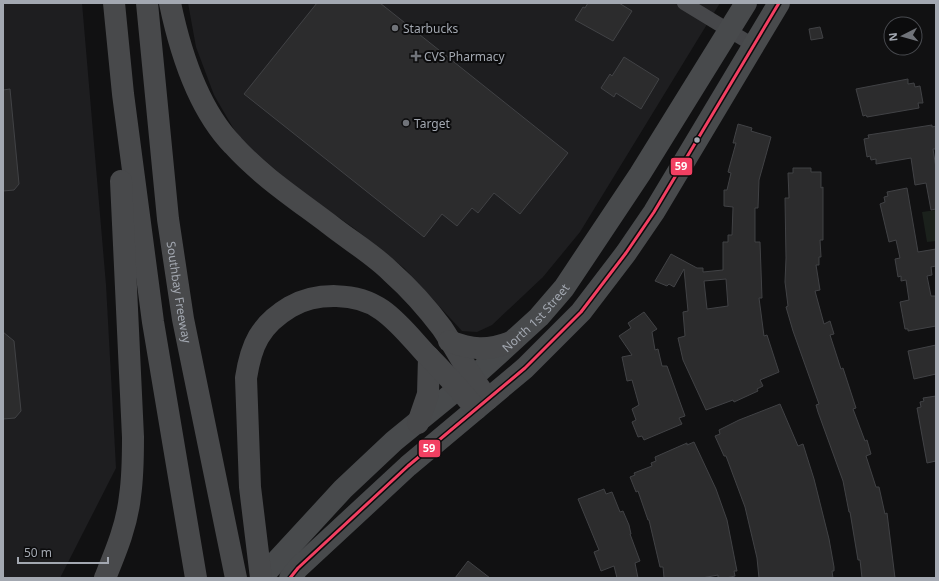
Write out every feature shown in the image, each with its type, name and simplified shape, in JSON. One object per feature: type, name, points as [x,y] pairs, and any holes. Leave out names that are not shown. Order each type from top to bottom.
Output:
[{"type":"highway","points":[[114,3],[123,94],[152,322],[196,578]]},
{"type":"highway","name":"Southbay Freeway","points":[[146,3],[168,220],[183,319],[236,578]]},
{"type":"highway","points":[[170,3],[177,34],[190,73],[209,111],[232,145],[266,177],[391,271],[418,298],[442,329],[449,341],[466,384]]},
{"type":"highway","points":[[105,578],[119,543],[124,525],[130,496],[132,467],[133,429],[121,175],[123,94]]},
{"type":"highway","points":[[261,578],[250,487],[245,397],[248,362],[257,337],[264,327],[276,316],[296,303],[321,297],[346,297],[368,303],[382,310],[393,319],[429,357],[466,384],[482,404]]},
{"type":"highway","points":[[449,341],[467,348],[486,349],[511,342]]},
{"type":"highway","points":[[418,423],[428,394],[429,357]]},
{"type":"main road","name":"North 1st Street","points":[[261,578],[343,488],[394,441],[466,384],[539,317],[574,275],[746,3]]},
{"type":"main road","points":[[294,573],[408,466],[548,347],[581,312],[606,280],[654,212],[779,3]]},
{"type":"street","points":[[684,3],[753,45]]},
{"type":"shaded area","points":[[3,3],[82,3],[106,285],[116,468],[60,578],[3,578]]},
{"type":"shaded area","points":[[188,3],[720,3],[580,232],[543,277],[492,325],[477,332],[462,331],[404,268],[355,229],[294,186],[239,138],[214,95],[196,47]]},
{"type":"shaded area","points":[[936,210],[936,241],[927,242],[922,212]]},
{"type":"building","name":"Target","points":[[317,3],[380,3],[568,153],[520,214],[494,193],[478,213],[472,208],[457,226],[442,214],[424,237],[244,94]]},
{"type":"building","points":[[588,3],[619,3],[632,11],[613,41],[575,20],[583,7],[585,8]]},
{"type":"building","points":[[820,27],[823,38],[811,40],[809,29]]},
{"type":"building","points":[[624,57],[659,79],[641,109],[616,93],[614,97],[601,88],[610,74],[612,76]]},
{"type":"building","points":[[908,79],[908,84],[914,83],[915,87],[920,86],[923,103],[918,103],[919,108],[867,117],[866,115],[863,116],[856,89]]},
{"type":"building","points":[[10,89],[19,184],[14,190],[3,191],[3,90]]},
{"type":"building","points":[[738,124],[752,128],[751,131],[771,137],[759,180],[758,208],[755,208],[755,242],[760,242],[762,298],[759,298],[764,336],[767,335],[779,372],[760,380],[763,386],[757,389],[758,391],[734,402],[733,400],[706,410],[683,360],[678,338],[685,336],[683,312],[688,311],[684,269],[674,287],[669,284],[667,286],[655,281],[671,254],[697,268],[703,268],[703,272],[723,270],[723,242],[728,242],[728,235],[732,235],[733,207],[724,206],[724,190],[727,190],[731,173],[728,172],[736,143],[733,143]],"holes":[[[726,279],[728,306],[707,309],[704,281]]]},
{"type":"building","points":[[932,125],[932,127],[936,126],[936,149],[933,149],[936,168],[936,209],[931,210],[926,183],[915,185],[911,158],[876,164],[876,159],[871,160],[870,156],[867,157],[864,139],[869,138],[868,135]]},
{"type":"building","points":[[793,168],[811,168],[811,172],[821,172],[821,188],[823,187],[823,240],[820,240],[821,257],[819,257],[819,265],[816,265],[820,290],[815,291],[824,324],[830,321],[834,334],[830,335],[856,408],[853,409],[865,441],[867,440],[871,454],[866,456],[876,487],[879,487],[885,514],[887,513],[895,578],[862,578],[860,560],[858,560],[843,481],[818,412],[816,405],[819,404],[786,307],[788,306],[785,282],[785,198],[789,198],[788,173],[793,173]]},
{"type":"building","points":[[907,188],[918,252],[936,249],[936,266],[931,267],[932,275],[927,276],[931,296],[936,296],[936,326],[908,331],[908,329],[905,329],[900,302],[909,300],[906,280],[901,281],[901,276],[898,277],[895,259],[900,258],[896,240],[889,242],[880,204],[885,202],[884,197],[888,196],[887,192]]},
{"type":"building","points":[[644,312],[657,329],[652,332],[655,350],[658,349],[662,366],[667,366],[685,416],[679,418],[682,424],[644,440],[642,436],[638,437],[632,422],[636,420],[632,409],[639,405],[632,380],[627,381],[622,357],[632,355],[619,336],[631,328],[628,323]]},
{"type":"building","points":[[3,332],[14,341],[21,411],[15,418],[3,419]]},
{"type":"building","points":[[936,345],[936,374],[914,379],[908,351]]},
{"type":"building","points":[[936,396],[936,461],[927,463],[917,408],[921,407],[920,402],[924,401],[923,398]]},
{"type":"building","points":[[780,404],[798,446],[803,444],[814,479],[829,539],[834,567],[834,571],[832,571],[833,578],[759,578],[757,558],[745,507],[726,456],[724,456],[715,436],[720,434],[719,430],[739,420]]},
{"type":"building","points":[[694,442],[716,489],[727,520],[737,571],[734,571],[735,576],[726,578],[718,578],[718,575],[702,578],[664,578],[663,567],[660,567],[649,520],[638,491],[636,492],[630,477],[635,475],[634,473],[652,466],[651,463],[656,461],[655,457],[687,443],[687,445]]},
{"type":"building","points":[[604,489],[606,494],[612,492],[620,512],[623,511],[629,525],[630,534],[640,561],[635,563],[638,578],[617,578],[614,566],[601,571],[594,552],[599,550],[578,499]]},
{"type":"building","points":[[468,561],[490,578],[455,578]]},
{"type":"transit line","name":"59","points":[[290,578],[298,568],[408,466],[525,368],[581,312],[626,253],[654,212],[779,3]]},
{"type":"place","name":"Starbucks","points":[[395,28]]},
{"type":"place","name":"CVS Pharmacy","points":[[416,56]]},
{"type":"place","name":"Target","points":[[406,123]]}]
